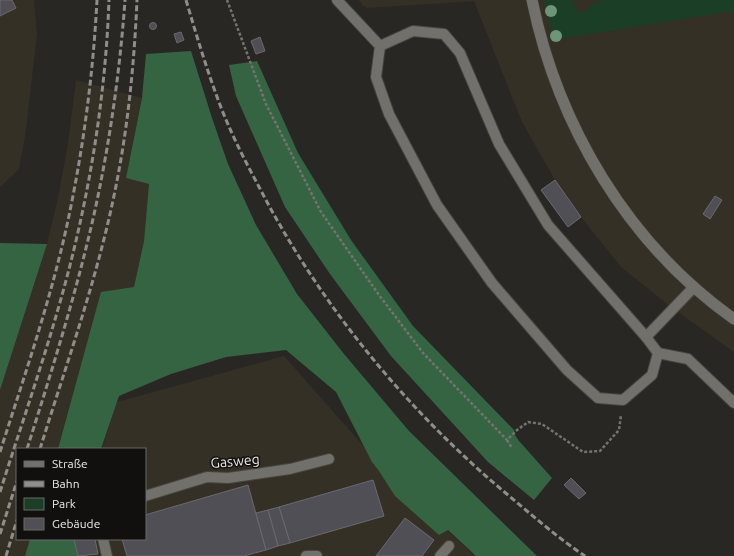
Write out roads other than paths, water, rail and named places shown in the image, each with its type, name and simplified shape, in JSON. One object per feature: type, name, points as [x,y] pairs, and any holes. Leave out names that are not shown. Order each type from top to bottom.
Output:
[{"type":"street","points":[[532,0],[544,51],[575,129],[608,188],[633,222],[660,254],[694,287],[734,319]]},
{"type":"lane","points":[[337,0],[380,46]]},
{"type":"lane","points":[[380,46],[413,31],[444,34],[460,53],[499,144],[548,225],[646,337],[658,353],[688,359],[734,403]]},
{"type":"lane","points":[[380,46],[376,77],[390,114],[437,205],[492,283],[567,370],[598,398],[623,400],[652,375],[658,353]]},
{"type":"lane","points":[[646,337],[694,287]]},
{"type":"lane","name":"Gasweg","points":[[146,496],[207,478],[228,478],[290,469],[329,459]]},
{"type":"lane","points":[[103,540],[107,556]]},
{"type":"lane","points":[[440,556],[449,546]]},
{"type":"lane","points":[[306,556],[316,556]]},
{"type":"railway","points":[[0,452],[45,311],[67,225],[78,169],[86,113],[93,57],[97,0]]},
{"type":"railway","points":[[0,492],[40,369],[67,276],[82,215],[102,93],[109,0]]},
{"type":"railway","points":[[27,448],[55,360],[95,210],[114,105],[125,0]]},
{"type":"railway","points":[[40,448],[97,267],[112,205],[126,128],[134,52],[137,0]]},
{"type":"railway","points":[[186,0],[212,83],[238,147],[281,227],[307,270],[336,311],[399,390],[434,427],[470,462],[508,495],[555,534],[585,556]]},
{"type":"railway","points":[[0,534],[16,484]]},
{"type":"railway","points":[[6,556],[16,523]]}]
